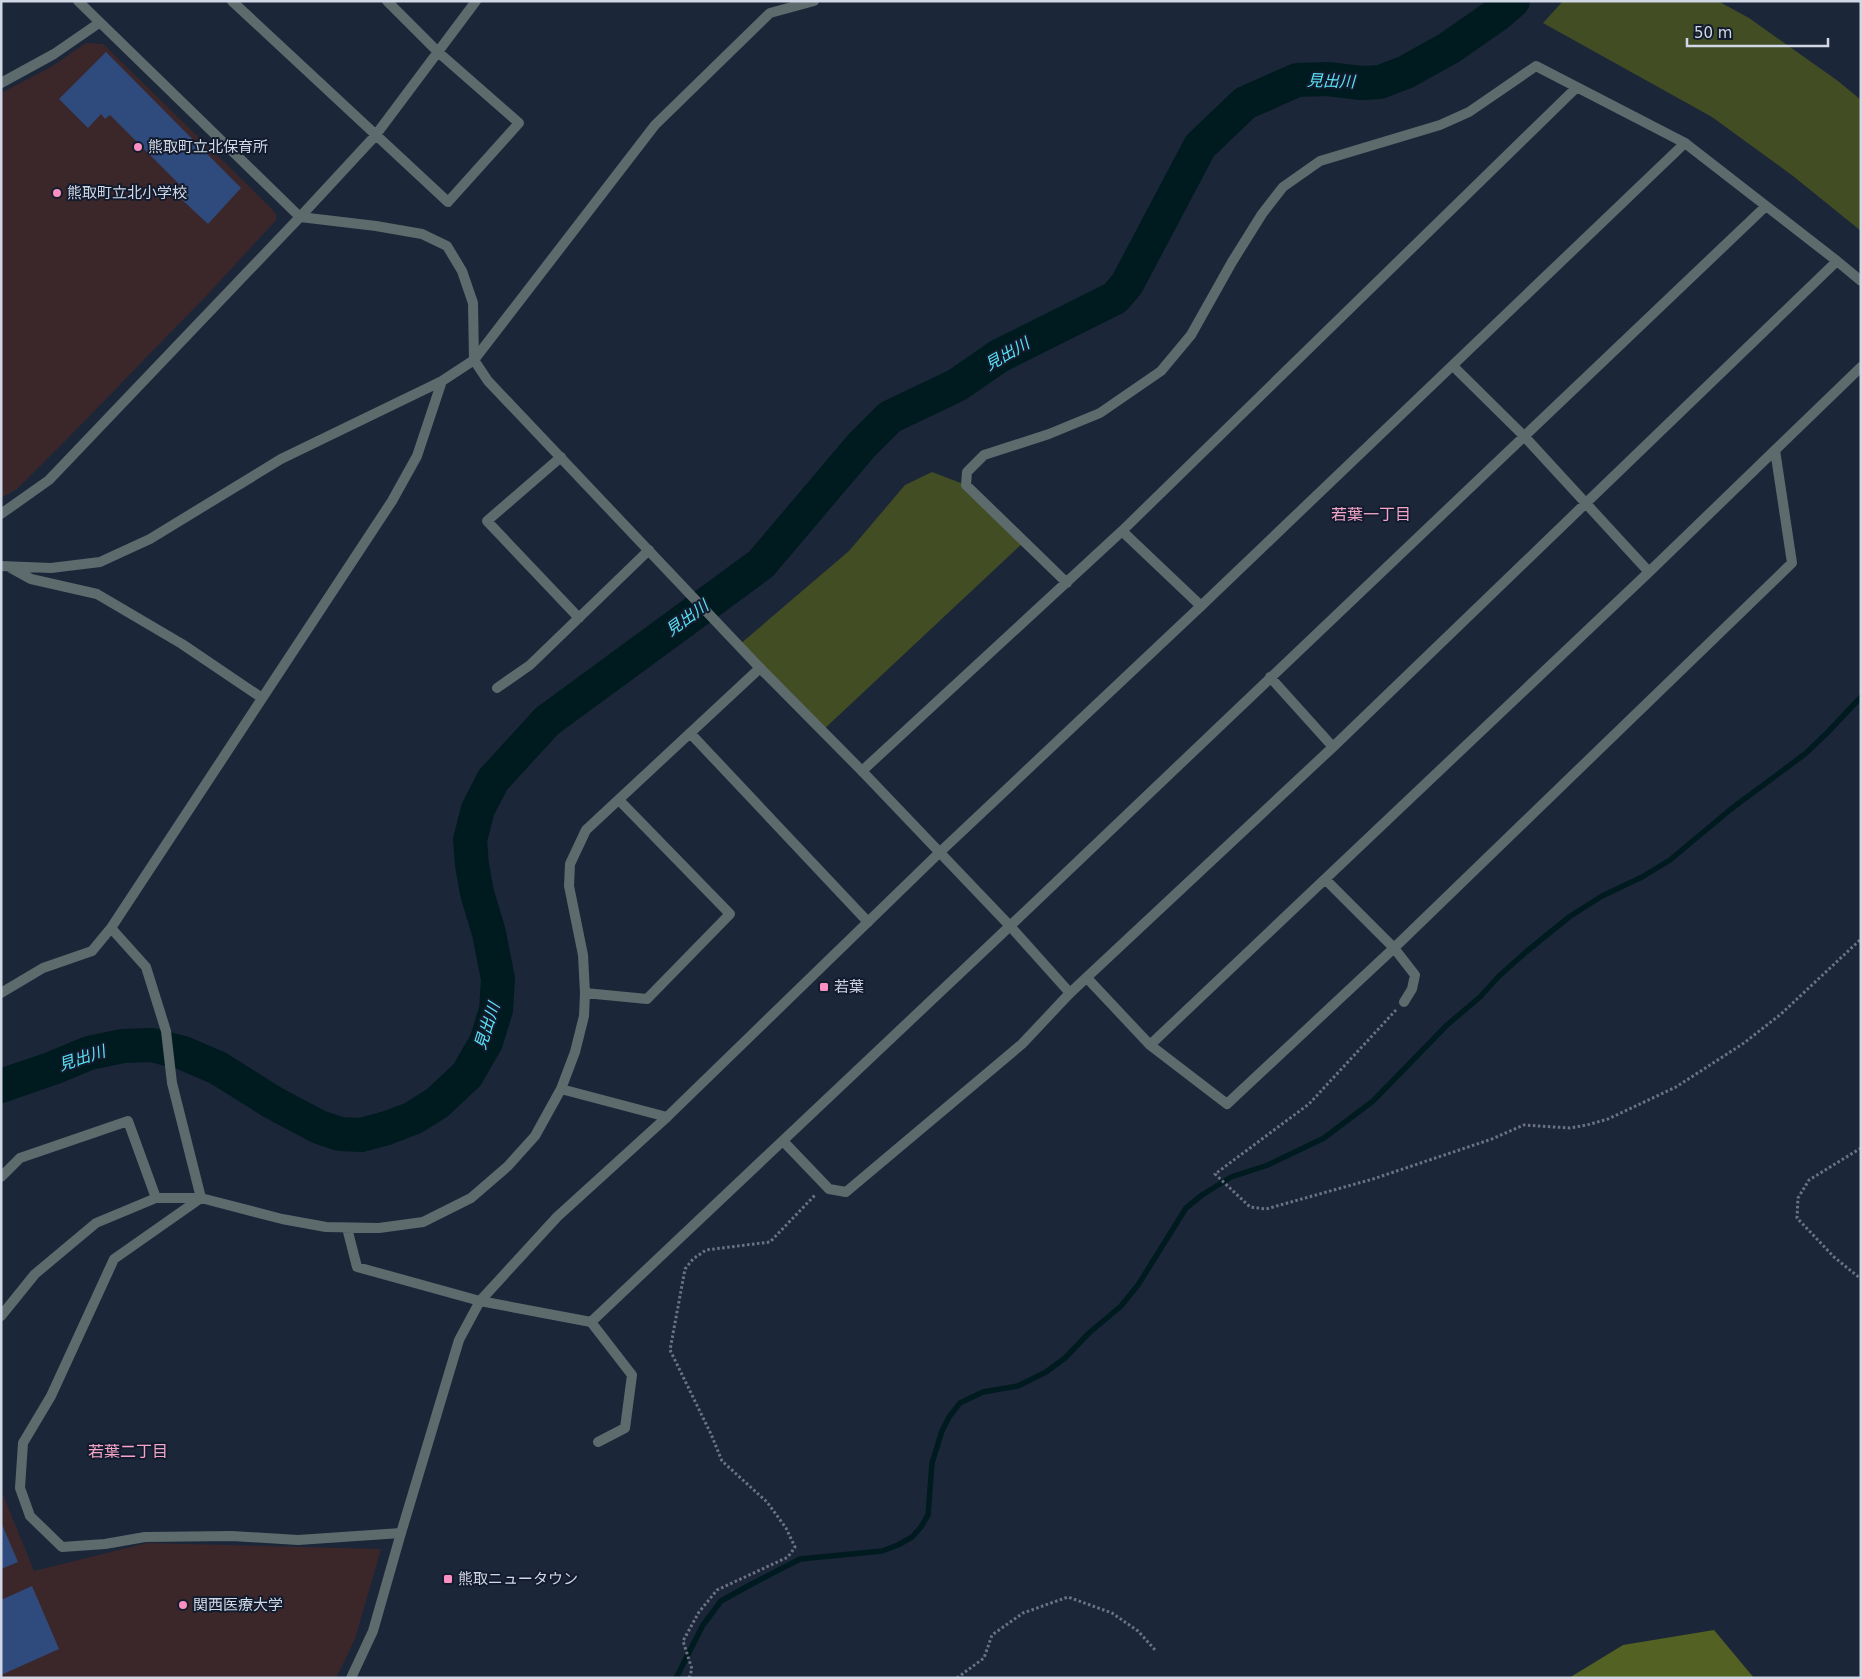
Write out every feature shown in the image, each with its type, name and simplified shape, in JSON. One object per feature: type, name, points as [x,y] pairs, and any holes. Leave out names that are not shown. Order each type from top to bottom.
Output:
[{"type":"street","points":[[78,1],[300,217],[376,226],[422,234],[447,246],[462,271],[473,303],[474,360],[488,381],[760,668],[862,771],[1010,926],[1070,993]]},
{"type":"street","points":[[232,1],[448,202],[519,123],[438,52],[387,1]]},
{"type":"street","points":[[1,514],[49,480],[375,136],[476,1]]},
{"type":"street","points":[[5,566],[51,568],[100,562],[150,539],[281,459],[442,382],[474,360],[655,125],[770,13],[814,1]]},
{"type":"street","points":[[1,83],[54,54],[99,23]]},
{"type":"street","points":[[1067,583],[966,485],[967,472],[984,455],[1049,434],[1100,413],[1161,371],[1191,336],[1232,262],[1262,214],[1283,187],[1320,161],[1440,125],[1469,112],[1536,66],[1685,143],[1861,281]]},
{"type":"street","points":[[862,771],[1122,531],[1577,87]]},
{"type":"street","points":[[351,1678],[374,1632],[401,1533],[459,1340],[480,1301],[557,1217],[667,1118],[939,853],[1202,606],[1685,143]]},
{"type":"street","points":[[592,1322],[1766,206]]},
{"type":"street","points":[[783,1141],[829,1188],[846,1192],[1022,1044],[1070,993],[1333,747],[1837,261]]},
{"type":"street","points":[[1453,366],[1524,436],[1649,572]]},
{"type":"street","points":[[1150,1046],[1649,572],[1861,367]]},
{"type":"street","points":[[1,993],[43,968],[92,951],[111,928],[392,501],[417,456],[442,382]]},
{"type":"street","points":[[1087,978],[1150,1046],[1228,1104],[1394,948],[1792,563],[1775,450]]},
{"type":"street","points":[[560,457],[487,521],[579,618]]},
{"type":"street","points":[[1122,531],[1202,606]]},
{"type":"street","points":[[497,688],[530,665],[650,550]]},
{"type":"street","points":[[5,566],[31,579],[98,594],[182,644],[262,698]]},
{"type":"street","points":[[1,1316],[35,1274],[96,1223],[156,1198],[201,1198],[326,1227],[379,1228],[423,1222],[471,1198],[508,1166],[535,1136],[562,1089],[575,1052],[584,1016],[586,993],[583,955],[569,886],[570,864],[586,830],[760,668]]},
{"type":"street","points":[[1270,677],[1333,747]]},
{"type":"street","points":[[690,733],[868,922]]},
{"type":"street","points":[[586,993],[647,999],[730,914],[618,800]]},
{"type":"street","points":[[1325,880],[1394,948],[1415,975],[1412,989],[1404,1002]]},
{"type":"street","points":[[111,928],[146,967],[166,1032],[172,1083],[201,1198]]},
{"type":"street","points":[[562,1089],[667,1118]]},
{"type":"street","points":[[1,1177],[20,1158],[128,1121],[156,1198]]},
{"type":"street","points":[[201,1198],[114,1259],[52,1396],[23,1444],[20,1488],[30,1516],[62,1547],[106,1544],[145,1537],[232,1536],[298,1540],[401,1533]]},
{"type":"street","points":[[347,1228],[357,1267],[480,1301],[592,1322],[632,1375],[625,1428],[598,1442]]},
{"type":"path","points":[[1404,1002],[1309,1104],[1215,1174],[1250,1207],[1266,1209],[1373,1180],[1492,1139],[1524,1125],[1570,1128],[1608,1119],[1676,1087],[1744,1043],[1781,1014],[1861,939]]},
{"type":"path","points":[[1861,1148],[1809,1180],[1798,1198],[1797,1218],[1834,1257],[1861,1279]]},
{"type":"path","points":[[689,1678],[692,1669],[683,1641],[698,1612],[717,1590],[788,1558],[795,1547],[786,1528],[767,1502],[722,1461],[670,1350],[685,1269],[693,1259],[706,1250],[770,1242],[825,1184]]},
{"type":"path","points":[[957,1678],[984,1658],[992,1635],[1023,1613],[1068,1597],[1112,1613],[1138,1631],[1156,1651]]},
{"type":"shaded area","name":"熊取町立北小学校","points":[[86,43],[103,44],[270,207],[276,214],[276,220],[208,294],[66,440],[17,489],[1,498],[1,93],[51,67]]},
{"type":"shaded area","name":"関西医療大学","points":[[1,1490],[34,1571],[147,1543],[381,1549],[355,1639],[336,1678],[1,1678]]},
{"type":"green space","points":[[1563,1],[1718,1],[1749,18],[1838,81],[1861,100],[1861,231],[1793,176],[1712,117],[1543,23]]},
{"type":"green space","points":[[932,472],[966,485],[1024,542],[822,731],[739,645],[849,551],[905,485]]},
{"type":"green space","points":[[1714,1630],[1754,1678],[1569,1678],[1623,1645]]},
{"type":"building","points":[[106,52],[241,188],[208,224],[179,197],[185,190],[110,115],[105,119],[101,114],[88,128],[59,99]]},
{"type":"building","points":[[1,1522],[18,1562],[1,1569]]},
{"type":"building","points":[[32,1586],[59,1649],[1,1675],[1,1600]]},
{"type":"waterway","name":"見出川","points":[[1,1086],[89,1053],[123,1046],[152,1045],[183,1053],[218,1068],[272,1102],[319,1127],[340,1134],[361,1135],[387,1128],[413,1118],[437,1103],[467,1075],[486,1042],[496,1010],[498,979],[472,865],[470,840],[478,809],[493,780],[547,721],[761,564],[861,446],[890,417],[957,385],[999,356],[1115,298],[1127,284],[1200,146],[1245,103],[1297,80],[1328,79],[1361,83],[1380,82],[1406,72],[1449,48],[1498,14],[1513,1]]},
{"type":"waterway","points":[[676,1678],[703,1625],[721,1601],[800,1559],[882,1551],[912,1537],[928,1515],[932,1463],[942,1431],[949,1417],[960,1403],[983,1392],[1018,1386],[1046,1372],[1065,1358],[1089,1333],[1121,1306],[1138,1285],[1186,1208],[1202,1195],[1231,1177],[1268,1165],[1324,1138],[1373,1101],[1447,1025],[1480,997],[1499,976],[1526,952],[1569,917],[1602,896],[1642,877],[1670,860],[1731,809],[1805,754],[1861,697]]},
{"type":"place","name":"熊取町立北保育所","points":[[138,147]]},
{"type":"place","name":"熊取町立北小学校","points":[[57,193]]},
{"type":"place","name":"若葉","points":[[824,987]]},
{"type":"place","name":"熊取ニュータウン","points":[[448,1579]]},
{"type":"place","name":"関西医療大学","points":[[183,1605]]},
{"type":"district","name":"若葉一丁目","points":[[1371,514]]},
{"type":"district","name":"若葉二丁目","points":[[128,1451]]}]
